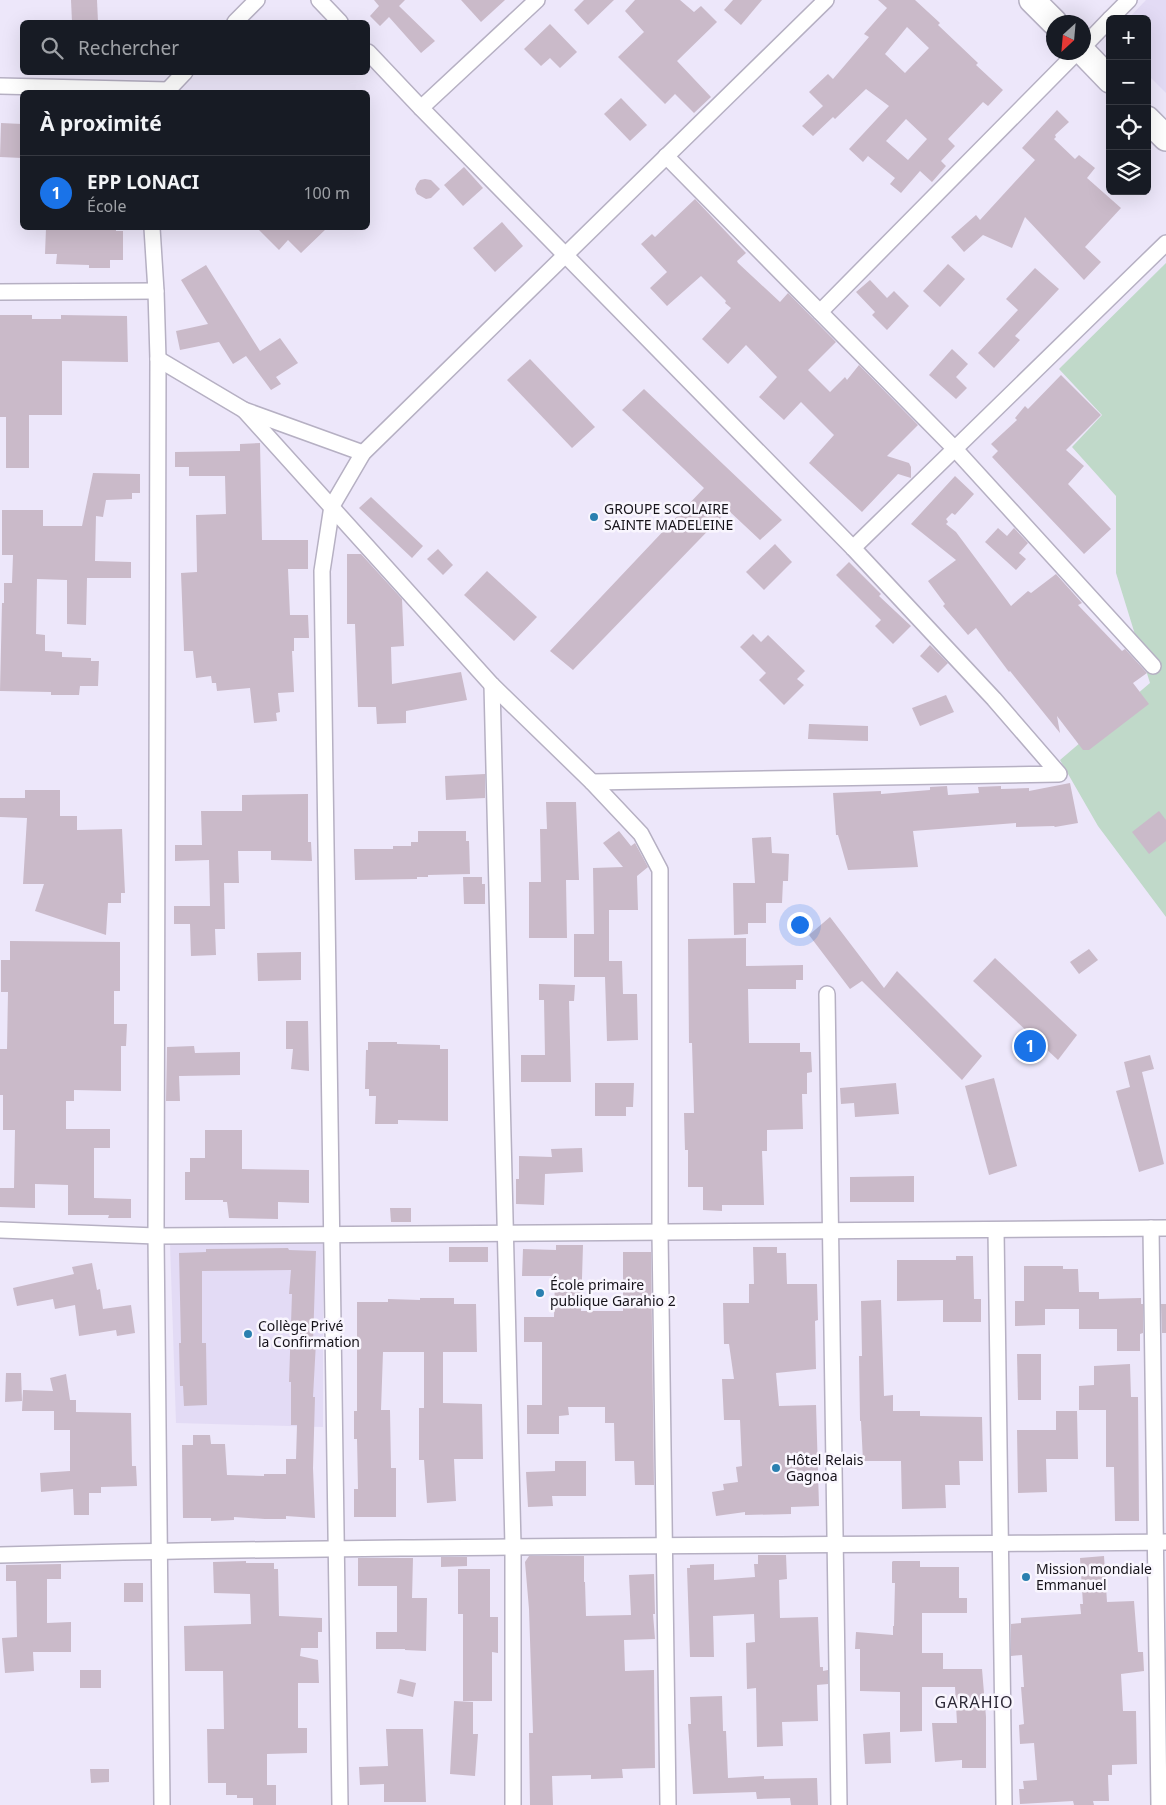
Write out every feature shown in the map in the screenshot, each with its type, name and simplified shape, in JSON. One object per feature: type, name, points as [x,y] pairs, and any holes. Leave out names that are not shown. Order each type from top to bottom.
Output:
[{"type":"main road","points":[[1032,0],[1047,15]]},
{"type":"main road","points":[[1091,60],[1106,76]]},
{"type":"main road","points":[[1151,123],[1166,138]]},
{"type":"street","points":[[237,20],[258,0]]},
{"type":"street","points":[[319,0],[338,20]]},
{"type":"street","points":[[421,108],[537,0]]},
{"type":"street","points":[[340,1805],[322,571],[332,506],[363,453],[826,0]]},
{"type":"street","points":[[1114,15],[1129,0]]},
{"type":"street","points":[[1091,39],[1106,23]]},
{"type":"street","points":[[370,54],[853,548],[994,699],[1059,774],[592,782]]},
{"type":"street","points":[[820,312],[1069,60]]},
{"type":"street","points":[[168,90],[182,75]]},
{"type":"street","points":[[0,86],[134,90]]},
{"type":"street","points":[[666,156],[955,449],[1153,666]]},
{"type":"street","points":[[152,230],[158,359],[156,1236],[162,1805]]},
{"type":"street","points":[[853,548],[1166,243]]},
{"type":"street","points":[[0,292],[156,291]]},
{"type":"street","points":[[158,359],[244,410],[363,453]]},
{"type":"street","points":[[244,410],[492,685],[592,782],[641,834],[660,870],[660,1233],[668,1805]]},
{"type":"street","points":[[492,685],[513,1546],[513,1805]]},
{"type":"street","points":[[827,994],[839,1805]]},
{"type":"street","points":[[0,1230],[156,1236],[332,1236],[1158,1228],[1161,1542],[1159,1805]]},
{"type":"street","points":[[996,1230],[1004,1805]]},
{"type":"street","points":[[0,1555],[513,1546],[1161,1542]]},
{"type":"shaded area","points":[[1146,0],[1166,0],[1166,93],[1151,78],[1151,15],[1132,15]]},
{"type":"shaded area","name":"Collège Privé la Confirmation","points":[[170,1243],[323,1244],[323,1427],[176,1423]]},
{"type":"green space","points":[[1166,263],[1166,917],[1098,826],[1060,760],[1150,683],[1116,573],[1116,496],[1072,447],[1102,415],[1059,369]]},
{"type":"building","points":[[71,0],[97,0],[98,20],[72,20]]},
{"type":"building","points":[[374,0],[405,0],[399,6],[435,41],[421,53],[389,17],[380,26],[370,16],[379,6]]},
{"type":"building","points":[[461,0],[505,0],[481,22]]},
{"type":"building","points":[[584,0],[614,0],[588,25],[574,10]]},
{"type":"building","points":[[635,0],[680,0],[694,12],[701,6],[717,22],[677,61],[711,97],[694,113],[675,94],[665,104],[618,57],[644,32],[625,11]]},
{"type":"building","points":[[733,0],[762,0],[741,25],[724,10]]},
{"type":"building","points":[[878,0],[915,0],[978,63],[976,65],[1003,90],[988,106],[983,102],[948,139],[955,146],[941,161],[946,166],[932,182],[920,171],[901,193],[890,184],[895,178],[868,156],[863,162],[849,149],[889,106],[866,89],[835,119],[833,117],[813,136],[802,126],[823,106],[809,92],[828,74],[833,79],[869,37],[864,34],[887,8]],"holes":[[[907,27],[929,48],[905,73],[885,54]],[[906,119],[927,139],[908,160],[886,141]]]},
{"type":"building","points":[[550,24],[577,52],[560,68],[550,58],[541,66],[524,49]]},
{"type":"building","points":[[621,98],[647,125],[630,141],[604,114]]},
{"type":"building","points":[[1057,110],[1069,122],[1055,135],[1054,139],[1075,159],[1079,155],[1095,168],[1087,178],[1121,208],[1085,247],[1101,262],[1084,280],[1025,217],[1012,248],[983,235],[964,252],[951,237],[976,215],[980,220],[1035,160],[1022,148]]},
{"type":"building","points":[[1,123],[20,124],[20,158],[0,157]]},
{"type":"building","points":[[464,167],[483,188],[463,206],[444,185]]},
{"type":"building","points":[[420,180],[431,180],[440,189],[431,198],[426,199],[417,194],[415,189]]},
{"type":"building","points":[[695,199],[746,253],[737,261],[738,263],[780,302],[788,293],[836,342],[808,370],[830,392],[845,377],[847,380],[859,365],[918,425],[887,456],[909,463],[911,478],[898,474],[862,512],[809,463],[834,435],[801,402],[784,420],[759,397],[777,377],[746,345],[728,364],[702,339],[731,308],[725,303],[726,301],[701,276],[667,306],[650,288],[667,272],[641,244],[652,234],[655,237]]},
{"type":"building","points":[[502,222],[523,246],[495,272],[473,248]]},
{"type":"building","points":[[46,230],[123,231],[123,260],[110,260],[110,268],[89,268],[89,265],[56,264],[57,254],[45,254]]},
{"type":"building","points":[[259,230],[325,230],[301,253],[288,240],[279,250]]},
{"type":"building","points":[[948,264],[965,279],[940,307],[923,291]]},
{"type":"building","points":[[206,265],[260,351],[280,338],[298,363],[276,377],[281,384],[271,390],[246,356],[233,364],[219,342],[180,350],[176,331],[208,324],[181,280]]},
{"type":"building","points":[[1035,268],[1059,289],[1015,336],[1020,340],[994,368],[978,353],[1018,310],[1006,299]]},
{"type":"building","points":[[870,280],[887,298],[894,291],[909,306],[887,330],[872,315],[875,312],[856,292]]},
{"type":"building","points":[[0,315],[32,315],[32,319],[61,319],[61,315],[127,316],[128,362],[62,361],[62,415],[29,415],[29,468],[6,468],[6,417],[0,417]]},
{"type":"building","points":[[952,349],[968,364],[956,377],[967,388],[956,399],[929,375]]},
{"type":"building","points":[[530,359],[595,427],[572,448],[507,380]]},
{"type":"building","points":[[1061,375],[1101,415],[1066,450],[1084,466],[1068,484],[1111,529],[1084,554],[992,457],[998,451],[991,444],[1017,420],[1015,418],[1025,406],[1028,409]]},
{"type":"building","points":[[644,389],[782,520],[760,540],[728,510],[573,670],[550,651],[704,488],[622,410]]},
{"type":"building","points":[[260,443],[262,540],[308,540],[308,569],[288,569],[290,615],[308,615],[309,638],[294,638],[294,651],[292,651],[294,692],[278,693],[280,712],[276,713],[277,721],[254,723],[250,688],[217,691],[216,683],[212,683],[211,676],[196,678],[193,651],[184,651],[181,573],[197,572],[196,515],[226,514],[225,476],[189,476],[189,467],[175,467],[175,452],[240,451],[240,444]]},
{"type":"building","points":[[93,473],[140,474],[140,493],[132,493],[132,499],[106,500],[103,517],[96,516],[95,561],[131,562],[131,578],[87,578],[86,625],[67,624],[67,580],[37,579],[36,634],[45,635],[45,651],[62,652],[62,657],[91,658],[91,661],[99,661],[98,686],[80,686],[79,695],[51,695],[51,692],[0,691],[2,603],[4,603],[4,583],[12,583],[13,555],[2,555],[2,510],[43,510],[43,526],[82,526]]},
{"type":"building","points":[[955,476],[974,494],[955,515],[952,513],[946,519],[948,522],[946,524],[956,532],[1011,606],[1028,591],[1031,593],[1056,574],[1082,603],[1078,605],[1122,651],[1125,649],[1147,673],[1133,683],[1149,704],[1089,750],[1083,750],[1057,716],[1060,733],[1009,672],[976,628],[968,635],[943,606],[945,604],[928,581],[956,560],[911,524]]},
{"type":"building","points":[[371,497],[423,546],[412,558],[359,508]]},
{"type":"building","points":[[998,528],[1007,536],[1014,528],[1028,543],[1019,553],[1026,559],[1016,570],[985,542]]},
{"type":"building","points":[[775,544],[792,562],[764,590],[746,572]]},
{"type":"building","points":[[438,549],[453,565],[443,575],[427,559]]},
{"type":"building","points":[[347,554],[361,554],[402,599],[404,646],[391,647],[392,684],[461,672],[467,700],[406,711],[406,723],[377,724],[376,707],[358,707],[355,624],[347,624]]},
{"type":"building","points":[[849,562],[881,594],[879,596],[911,626],[893,644],[875,626],[881,620],[836,575]]},
{"type":"building","points":[[487,571],[537,617],[514,641],[464,595]]},
{"type":"building","points":[[753,634],[761,642],[768,635],[805,671],[797,679],[804,685],[784,705],[759,680],[766,673],[740,647]]},
{"type":"building","points":[[930,645],[948,663],[938,673],[920,656]]},
{"type":"building","points":[[946,695],[954,712],[920,726],[912,708]]},
{"type":"building","points":[[809,724],[868,726],[868,741],[808,739]]},
{"type":"building","points":[[485,774],[485,798],[446,800],[445,776]]},
{"type":"building","points":[[1070,783],[1078,823],[1055,827],[1016,827],[1016,823],[913,831],[918,867],[848,870],[838,835],[836,835],[833,793],[881,791],[881,794],[930,790],[930,787],[947,786],[948,795],[979,793],[978,787],[1001,786],[1001,789],[1029,788],[1029,791]]},
{"type":"building","points":[[25,790],[60,790],[60,816],[77,816],[77,830],[122,829],[125,893],[121,893],[121,903],[108,903],[106,935],[35,911],[44,884],[23,884],[27,818],[0,817],[0,798],[25,798]]},
{"type":"building","points":[[308,794],[308,842],[311,842],[312,861],[271,860],[271,851],[238,851],[239,883],[224,883],[225,929],[215,929],[216,955],[191,956],[190,924],[174,924],[174,906],[210,906],[209,860],[175,861],[175,845],[202,845],[201,811],[242,811],[242,795]]},
{"type":"building","points":[[546,802],[576,802],[579,880],[566,880],[567,938],[529,938],[529,882],[541,882],[540,829],[547,829]]},
{"type":"building","points":[[1159,811],[1166,820],[1166,841],[1149,854],[1132,832]]},
{"type":"building","points":[[418,831],[466,831],[466,841],[469,841],[470,874],[428,875],[428,877],[417,877],[417,879],[355,880],[354,849],[393,849],[393,846],[411,846],[411,842],[418,842]]},
{"type":"building","points":[[619,831],[631,846],[635,843],[648,867],[637,876],[638,910],[609,910],[609,961],[622,961],[623,994],[637,994],[638,1040],[607,1041],[605,977],[574,977],[574,934],[594,934],[593,868],[623,867],[603,843]]},
{"type":"building","points":[[771,837],[772,853],[789,854],[788,881],[783,881],[782,903],[766,903],[766,923],[748,923],[748,934],[734,935],[733,883],[755,883],[752,838]]},
{"type":"building","points":[[463,877],[482,877],[482,884],[485,884],[485,904],[464,904]]},
{"type":"building","points":[[830,917],[884,988],[897,971],[982,1056],[962,1080],[862,981],[850,989],[809,935]]},
{"type":"building","points":[[746,938],[746,966],[803,965],[803,980],[796,980],[796,989],[748,989],[749,1043],[800,1043],[800,1052],[811,1052],[812,1072],[807,1073],[807,1094],[802,1094],[803,1129],[767,1130],[767,1151],[762,1151],[764,1205],[722,1205],[722,1211],[703,1210],[703,1187],[688,1187],[688,1150],[685,1150],[684,1113],[694,1113],[692,1043],[689,1043],[688,939]]},
{"type":"building","points":[[10,941],[120,942],[120,991],[114,991],[114,1024],[127,1024],[126,1046],[121,1046],[121,1091],[74,1090],[74,1101],[66,1101],[66,1129],[110,1129],[110,1148],[94,1148],[94,1198],[131,1199],[131,1218],[108,1218],[109,1215],[68,1215],[68,1185],[35,1184],[35,1208],[0,1207],[0,1188],[14,1188],[15,1130],[3,1130],[3,1095],[0,1095],[0,1049],[7,1049],[8,992],[1,992],[1,960],[10,960]]},
{"type":"building","points":[[1089,949],[1098,960],[1079,974],[1070,962]]},
{"type":"building","points":[[301,952],[301,980],[258,981],[257,953]]},
{"type":"building","points":[[995,958],[1077,1035],[1058,1060],[973,981]]},
{"type":"building","points":[[539,984],[575,985],[574,1001],[569,1001],[571,1082],[521,1082],[521,1055],[545,1055],[544,1000],[539,1000]]},
{"type":"building","points":[[286,1021],[308,1021],[309,1071],[291,1069],[293,1049],[286,1049]]},
{"type":"building","points":[[368,1042],[440,1045],[440,1049],[448,1049],[448,1121],[398,1120],[398,1124],[375,1124],[376,1096],[369,1096],[369,1089],[365,1089]]},
{"type":"building","points":[[194,1046],[195,1053],[240,1052],[240,1075],[179,1076],[180,1101],[166,1101],[167,1047]]},
{"type":"building","points":[[1150,1055],[1154,1069],[1142,1072],[1164,1164],[1139,1172],[1116,1091],[1130,1087],[1124,1062]]},
{"type":"building","points":[[994,1078],[1017,1166],[989,1175],[965,1086]]},
{"type":"building","points":[[595,1083],[634,1083],[633,1107],[626,1107],[626,1116],[595,1116]]},
{"type":"building","points":[[896,1083],[899,1114],[855,1117],[854,1103],[841,1104],[840,1088]]},
{"type":"building","points":[[205,1130],[242,1130],[242,1169],[309,1170],[309,1203],[278,1202],[278,1219],[229,1218],[227,1202],[223,1202],[223,1200],[185,1200],[185,1172],[190,1172],[190,1158],[205,1158]]},
{"type":"building","points":[[582,1148],[583,1172],[545,1174],[544,1205],[516,1204],[516,1179],[519,1179],[519,1156],[552,1157],[551,1149]]},
{"type":"building","points":[[914,1176],[914,1202],[850,1202],[850,1177]]},
{"type":"building","points":[[390,1208],[411,1208],[411,1222],[391,1222]]},
{"type":"building","points":[[556,1245],[583,1245],[581,1311],[623,1311],[623,1252],[651,1252],[654,1485],[635,1485],[634,1461],[615,1461],[614,1423],[605,1423],[605,1407],[568,1407],[569,1415],[559,1416],[559,1434],[527,1434],[527,1405],[542,1405],[542,1342],[524,1342],[524,1317],[554,1317],[555,1276],[522,1276],[523,1249],[556,1250]]},
{"type":"building","points":[[449,1247],[488,1247],[488,1262],[449,1262]]},
{"type":"building","points":[[753,1247],[777,1247],[777,1253],[786,1253],[787,1284],[817,1284],[818,1320],[815,1321],[816,1369],[776,1373],[779,1406],[816,1405],[819,1506],[791,1507],[791,1514],[745,1515],[745,1512],[716,1516],[712,1492],[724,1490],[723,1484],[738,1482],[736,1467],[742,1466],[740,1420],[724,1420],[722,1379],[734,1379],[729,1344],[724,1344],[723,1303],[749,1303],[749,1284],[754,1284]]},
{"type":"building","points":[[288,1248],[289,1250],[316,1251],[313,1342],[316,1342],[313,1397],[315,1397],[313,1468],[315,1518],[286,1516],[286,1519],[234,1517],[234,1520],[211,1521],[211,1518],[183,1518],[182,1445],[193,1445],[193,1435],[210,1435],[211,1444],[225,1444],[227,1475],[264,1476],[264,1474],[286,1474],[286,1459],[296,1459],[297,1425],[291,1425],[291,1382],[289,1382],[292,1294],[289,1294],[291,1270],[202,1271],[202,1343],[206,1343],[207,1405],[184,1406],[183,1386],[180,1386],[179,1253],[206,1252],[206,1249]]},
{"type":"building","points":[[956,1256],[973,1256],[974,1299],[981,1299],[981,1322],[943,1322],[943,1300],[897,1301],[897,1260],[956,1260]]},
{"type":"building","points":[[92,1263],[97,1290],[100,1289],[103,1309],[131,1305],[135,1333],[117,1336],[116,1330],[79,1336],[75,1305],[55,1309],[53,1299],[17,1306],[13,1288],[74,1274],[72,1267]]},
{"type":"building","points":[[1024,1266],[1063,1266],[1063,1269],[1078,1269],[1079,1292],[1099,1292],[1099,1299],[1141,1298],[1141,1304],[1143,1304],[1143,1333],[1140,1334],[1140,1351],[1117,1351],[1117,1329],[1079,1329],[1079,1309],[1045,1309],[1045,1325],[1015,1326],[1015,1301],[1024,1301]]},
{"type":"building","points":[[420,1298],[454,1298],[454,1304],[476,1304],[477,1352],[443,1352],[443,1403],[482,1404],[483,1459],[454,1459],[456,1501],[427,1503],[424,1460],[419,1460],[419,1408],[424,1408],[424,1352],[383,1352],[381,1410],[390,1410],[391,1468],[396,1468],[396,1517],[354,1517],[354,1489],[358,1489],[357,1439],[354,1439],[354,1411],[357,1411],[357,1302],[388,1302],[388,1299],[420,1300]]},
{"type":"building","points":[[881,1300],[884,1396],[893,1395],[893,1411],[920,1411],[920,1416],[982,1417],[983,1461],[959,1461],[960,1485],[945,1485],[946,1508],[902,1509],[901,1461],[863,1461],[859,1356],[862,1356],[861,1301]]},
{"type":"building","points":[[1161,1304],[1166,1304],[1166,1333],[1162,1333]]},
{"type":"building","points":[[1017,1354],[1041,1354],[1041,1400],[1018,1400]]},
{"type":"building","points":[[1130,1364],[1131,1397],[1138,1397],[1139,1521],[1115,1521],[1114,1467],[1106,1467],[1106,1410],[1079,1410],[1079,1386],[1094,1385],[1094,1366]]},
{"type":"building","points":[[6,1373],[21,1373],[22,1401],[5,1402]]},
{"type":"building","points":[[66,1374],[70,1400],[76,1400],[76,1412],[131,1413],[132,1466],[136,1466],[137,1486],[101,1487],[101,1493],[89,1493],[89,1515],[74,1515],[73,1489],[41,1492],[40,1473],[70,1471],[70,1430],[54,1430],[54,1411],[22,1411],[23,1390],[53,1391],[50,1378]]},
{"type":"building","points":[[1056,1411],[1077,1411],[1078,1459],[1046,1459],[1047,1492],[1018,1493],[1017,1430],[1056,1430]]},
{"type":"building","points":[[555,1461],[586,1461],[586,1496],[552,1496],[553,1506],[528,1507],[526,1472],[555,1471]]},
{"type":"building","points":[[758,1555],[786,1555],[787,1579],[779,1580],[780,1618],[818,1617],[820,1667],[823,1667],[823,1671],[828,1670],[828,1684],[817,1685],[818,1721],[782,1722],[783,1746],[757,1747],[756,1688],[747,1689],[746,1643],[755,1642],[754,1614],[713,1616],[714,1657],[690,1657],[687,1568],[690,1568],[690,1565],[714,1564],[714,1580],[755,1577],[754,1564],[758,1564]]},
{"type":"building","points":[[529,1556],[584,1556],[586,1616],[631,1615],[629,1575],[654,1574],[655,1614],[653,1614],[655,1639],[624,1640],[625,1671],[654,1670],[655,1768],[622,1769],[623,1778],[591,1779],[591,1775],[552,1776],[553,1805],[530,1805],[529,1733],[533,1733],[529,1609],[525,1562]]},
{"type":"building","points":[[1104,1556],[1107,1602],[1134,1601],[1138,1652],[1143,1652],[1144,1671],[1121,1674],[1123,1711],[1136,1711],[1137,1764],[1112,1765],[1112,1775],[1108,1775],[1109,1801],[1093,1801],[1094,1805],[1074,1805],[1073,1801],[1020,1804],[1019,1789],[1024,1789],[1023,1781],[1037,1780],[1034,1743],[1020,1744],[1019,1725],[1024,1724],[1021,1687],[1024,1687],[1022,1655],[1011,1656],[1011,1624],[1021,1623],[1021,1618],[1081,1614],[1080,1604],[1083,1604],[1080,1558]]},
{"type":"building","points":[[441,1557],[467,1557],[467,1566],[441,1567]]},
{"type":"building","points":[[358,1558],[413,1558],[412,1598],[427,1598],[426,1651],[376,1649],[376,1632],[397,1632],[397,1586],[358,1586]]},
{"type":"building","points":[[246,1561],[246,1563],[274,1563],[274,1569],[278,1569],[279,1616],[322,1618],[322,1632],[318,1632],[318,1648],[301,1648],[300,1656],[318,1660],[319,1683],[298,1683],[298,1728],[307,1728],[307,1753],[267,1754],[267,1785],[276,1785],[276,1805],[253,1805],[253,1798],[237,1798],[237,1795],[226,1795],[226,1783],[208,1783],[207,1729],[224,1729],[223,1671],[185,1671],[184,1626],[251,1624],[250,1594],[214,1593],[213,1562]]},
{"type":"building","points":[[893,1561],[920,1561],[920,1567],[959,1567],[959,1598],[967,1598],[967,1613],[922,1613],[922,1653],[943,1653],[943,1669],[982,1669],[986,1717],[986,1768],[962,1768],[962,1760],[935,1762],[932,1723],[957,1723],[955,1687],[922,1687],[922,1731],[900,1732],[900,1692],[860,1691],[860,1649],[855,1649],[856,1632],[893,1635],[895,1583],[892,1583]]},
{"type":"building","points":[[61,1564],[61,1579],[47,1579],[47,1623],[71,1622],[71,1652],[33,1652],[34,1671],[5,1673],[2,1638],[17,1637],[16,1581],[6,1581],[6,1565]]},
{"type":"building","points":[[458,1569],[490,1569],[490,1617],[498,1617],[498,1653],[492,1652],[492,1701],[463,1701],[463,1614],[458,1614]]},
{"type":"building","points":[[124,1583],[143,1583],[143,1602],[124,1602]]},
{"type":"building","points":[[80,1670],[101,1670],[101,1688],[80,1688]]},
{"type":"building","points":[[400,1679],[416,1683],[413,1697],[397,1693]]},
{"type":"building","points":[[722,1696],[723,1731],[726,1731],[728,1778],[764,1776],[764,1779],[817,1778],[818,1805],[791,1805],[790,1798],[757,1799],[756,1792],[693,1794],[688,1724],[691,1724],[690,1697]]},
{"type":"building","points":[[454,1701],[473,1702],[473,1734],[478,1734],[475,1776],[450,1774]]},
{"type":"building","points":[[386,1729],[423,1729],[426,1802],[384,1802],[384,1784],[360,1785],[359,1767],[388,1766]]},
{"type":"building","points":[[890,1732],[891,1763],[865,1764],[863,1734]]},
{"type":"building","points":[[90,1769],[109,1769],[109,1782],[91,1783]]},
{"type":"place","name":"GROUPE SCOLAIRE SAINTE MADELEINE","points":[[594,517]]},
{"type":"place","name":"EPP LONACI","points":[[1030,1046]]},
{"type":"place","name":"École primaire publique Garahio 2","points":[[540,1293]]},
{"type":"place","name":"Collège Privé la Confirmation","points":[[248,1334]]},
{"type":"place","name":"Hôtel Relais Gagnoa","points":[[776,1468]]},
{"type":"place","name":"Mission mondiale Emmanuel","points":[[1026,1577]]},
{"type":"district","name":"GARAHIO","points":[[974,1702]]}]
